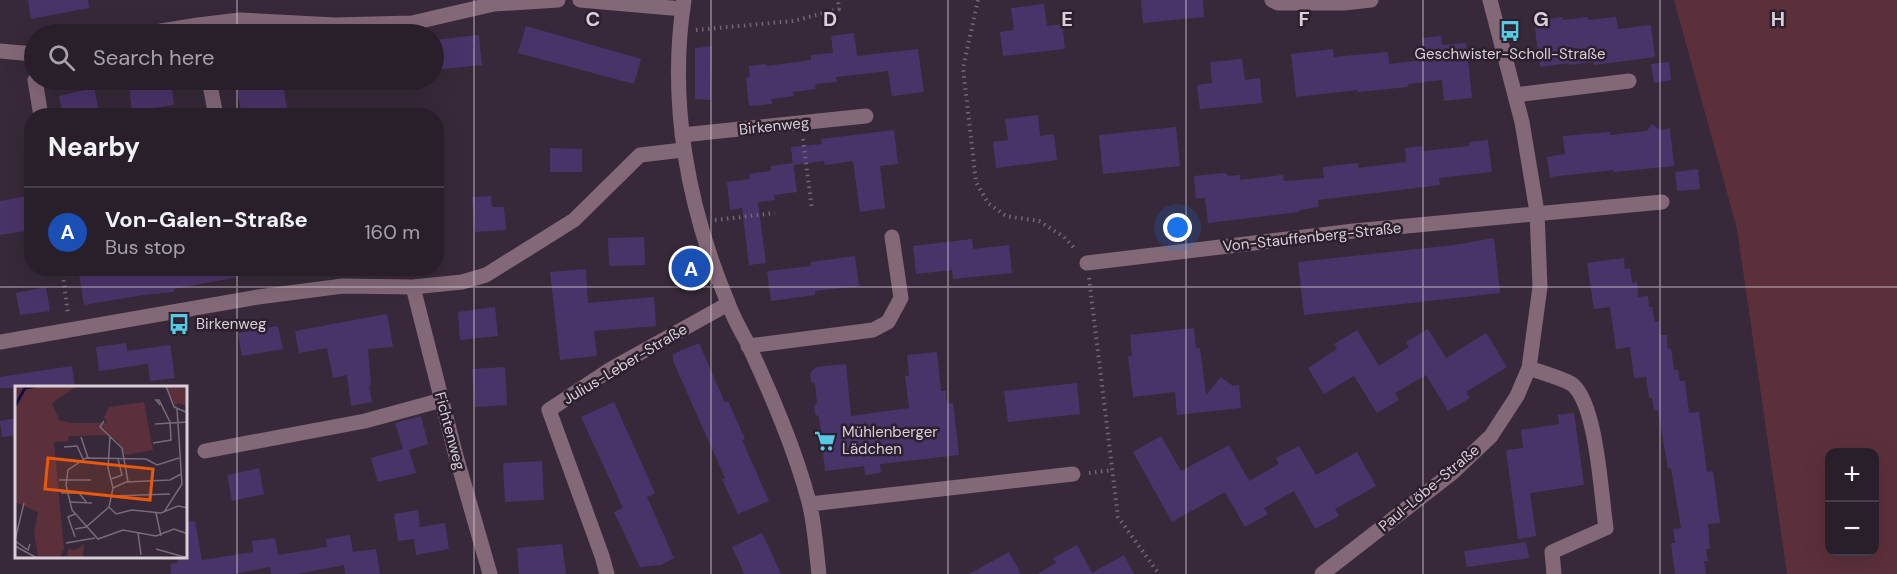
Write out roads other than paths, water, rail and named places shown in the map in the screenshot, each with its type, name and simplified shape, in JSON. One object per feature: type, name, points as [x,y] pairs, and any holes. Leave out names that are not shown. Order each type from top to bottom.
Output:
[{"type":"street","points":[[374,24],[412,23],[494,4],[558,0]]},
{"type":"street","points":[[580,0],[683,4],[679,80],[682,143],[700,222],[728,304],[794,452],[810,504],[819,574]]},
{"type":"street","points":[[1272,0],[1278,3],[1344,3],[1371,0]]},
{"type":"street","name":"Paul-Löbe-Straße","points":[[1322,574],[1452,473],[1491,436],[1517,396],[1529,368],[1540,287],[1537,212],[1528,151],[1490,0]]},
{"type":"street","points":[[222,24],[240,20],[316,24]]},
{"type":"street","points":[[0,51],[24,53]]},
{"type":"street","points":[[1515,95],[1629,81]]},
{"type":"street","points":[[37,90],[40,108]]},
{"type":"street","points":[[211,90],[214,108]]},
{"type":"street","name":"Birkenweg","points":[[0,342],[268,295],[344,286],[413,287],[462,282],[486,275],[574,220],[640,155],[682,143],[801,123],[866,116]]},
{"type":"street","name":"Von-Stauffenberg-Straße","points":[[1087,263],[1353,231],[1662,202]]},
{"type":"street","points":[[748,346],[873,330],[888,322],[901,298],[892,237]]},
{"type":"street","name":"Fichtenweg","points":[[413,287],[488,574]]},
{"type":"street","name":"Julius-Leber-Straße","points":[[607,574],[549,410],[611,369],[728,304]]},
{"type":"street","points":[[1529,368],[1572,384],[1585,401],[1592,425],[1605,528],[1552,552],[1554,574]]},
{"type":"street","points":[[205,451],[365,421],[442,400]]},
{"type":"street","points":[[810,504],[1072,474]]},
{"type":"place","name":"Geschwister-Scholl-Straße","points":[[1510,31]]},
{"type":"place","name":"Von-Galen-Straße","points":[[691,268]]},
{"type":"place","name":"Birkenweg","points":[[179,324]]},
{"type":"place","name":"Mühlenberger Lädchen","points":[[825,441]]}]
